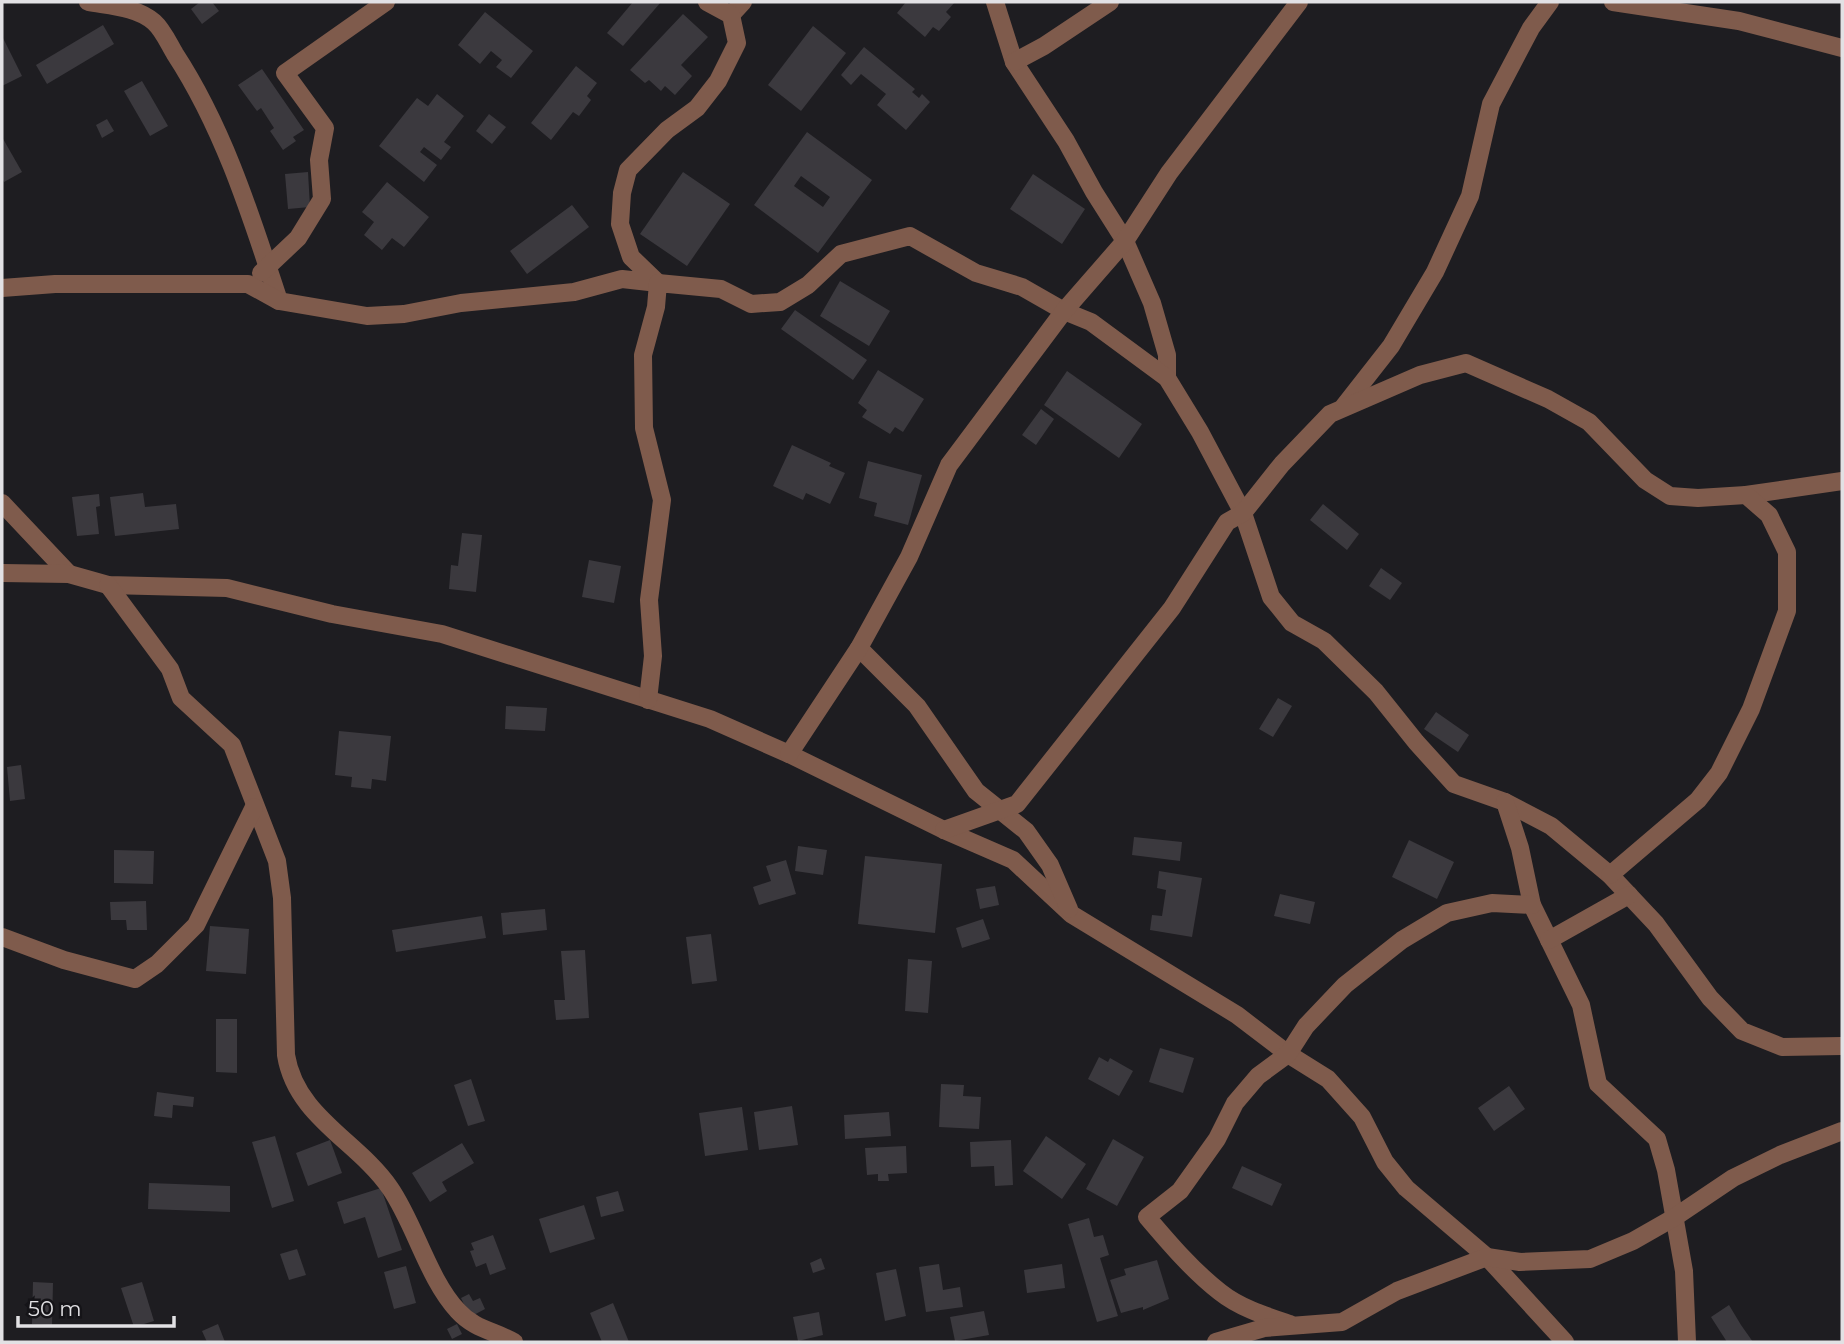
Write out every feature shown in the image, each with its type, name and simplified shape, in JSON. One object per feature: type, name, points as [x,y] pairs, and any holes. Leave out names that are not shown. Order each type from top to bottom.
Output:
[{"type":"street","points":[[88,2],[130,10],[155,23],[186,71],[212,120],[243,194],[279,301]]},
{"type":"street","points":[[248,284],[298,238],[322,199],[319,160],[325,128],[285,73],[386,2]]},
{"type":"street","points":[[658,283],[631,257],[620,224],[622,193],[628,170],[667,130],[697,108],[718,81],[737,44],[737,9],[707,2]]},
{"type":"street","points":[[995,2],[1014,62],[1066,141],[1125,242],[1152,303],[1167,355],[1167,379]]},
{"type":"street","points":[[1014,62],[1044,46],[1111,2]]},
{"type":"street","points":[[789,754],[859,648],[909,557],[949,465],[1064,311],[1125,242],[1168,173],[1299,2]]},
{"type":"street","points":[[1342,409],[1391,346],[1435,272],[1470,196],[1491,104],[1531,28],[1550,2]]},
{"type":"street","points":[[1613,2],[1739,22],[1842,48]]},
{"type":"street","points":[[2,289],[55,284],[248,284],[279,301],[367,316],[404,314],[461,303],[574,292],[622,279],[722,289],[751,304],[780,302],[807,285],[841,254],[910,236],[976,273],[1022,286],[1064,311],[1091,322],[1167,379],[1200,432],[1242,513],[1271,597],[1292,623],[1324,641],[1376,692],[1416,743],[1454,784],[1506,802],[1551,826],[1610,874],[1656,924],[1710,998],[1742,1031],[1782,1047],[1842,1046]]},
{"type":"street","points":[[648,699],[653,656],[649,600],[662,500],[644,428],[643,355],[656,307],[658,283]]},
{"type":"street","points":[[944,830],[1017,804],[1172,608],[1227,522],[1242,513],[1282,464],[1330,414],[1420,375],[1466,363],[1548,399],[1590,422],[1645,480],[1671,496],[1746,495],[1842,481]]},
{"type":"street","points":[[1610,874],[1698,800],[1719,773],[1751,709],[1787,611],[1787,552],[1769,515],[1746,495]]},
{"type":"street","points":[[2,503],[69,574]]},
{"type":"street","points":[[2,573],[69,574],[108,585],[227,587],[332,614],[442,634],[710,719],[1013,860],[1071,914],[1237,1016],[1288,1054],[1328,1079],[1362,1117],[1385,1162],[1406,1188],[1487,1257],[1564,1342]]},
{"type":"street","points":[[108,585],[170,669],[181,698],[232,745],[276,861],[282,898],[286,1055],[289,1072],[312,1110],[392,1190],[432,1269],[457,1311],[477,1328],[514,1342]]},
{"type":"street","points":[[859,648],[917,706],[976,791],[1026,831],[1050,864],[1071,914]]},
{"type":"street","points":[[1506,802],[1520,848],[1532,905],[1581,1005],[1598,1084],[1657,1139],[1685,1271],[1687,1342]]},
{"type":"street","points":[[2,937],[64,960],[135,979],[157,964],[196,925],[254,807]]},
{"type":"street","points":[[1549,940],[1629,895]]},
{"type":"street","points":[[1290,1324],[1256,1313],[1221,1293],[1171,1245],[1147,1217],[1187,1183],[1217,1139],[1235,1103],[1258,1076],[1288,1054],[1306,1026],[1345,985],[1402,940],[1447,913],[1492,903],[1532,905]]},
{"type":"street","points":[[1216,1342],[1264,1328],[1342,1322],[1397,1291],[1487,1257],[1520,1262],[1590,1259],[1633,1241],[1733,1178],[1780,1155],[1842,1131]]},
{"type":"building","points":[[200,2],[212,2],[219,11],[202,24],[191,9]]},
{"type":"building","points":[[633,2],[661,2],[623,46],[607,33]]},
{"type":"building","points":[[906,2],[955,2],[946,12],[951,17],[939,31],[933,27],[925,37],[897,13]]},
{"type":"building","points":[[485,12],[533,51],[511,78],[496,67],[502,60],[491,51],[480,64],[458,45]]},
{"type":"building","points":[[683,14],[708,37],[681,65],[692,76],[675,95],[665,86],[661,91],[649,80],[645,83],[630,70]]},
{"type":"building","points":[[103,25],[114,44],[47,84],[36,65]]},
{"type":"building","points":[[813,26],[846,53],[801,111],[768,85]]},
{"type":"building","points":[[2,36],[22,76],[2,86]]},
{"type":"building","points":[[864,47],[915,89],[912,92],[919,98],[922,94],[930,102],[906,130],[877,105],[886,94],[861,74],[851,85],[841,75]]},
{"type":"building","points":[[576,66],[597,83],[587,96],[591,100],[579,116],[573,112],[551,140],[531,123]]},
{"type":"building","points":[[262,69],[304,130],[293,137],[296,141],[283,150],[270,131],[274,128],[261,108],[257,111],[238,85]]},
{"type":"building","points":[[142,81],[168,126],[150,136],[124,91]]},
{"type":"building","points":[[437,94],[464,116],[444,142],[451,147],[441,160],[424,147],[420,152],[437,165],[424,182],[379,146],[417,98],[428,106]]},
{"type":"building","points":[[489,114],[506,127],[492,144],[476,131]]},
{"type":"building","points":[[107,119],[114,131],[102,138],[96,125]]},
{"type":"building","points":[[807,132],[872,180],[818,253],[754,205]],"holes":[[[801,176],[830,197],[823,207],[794,186]]]},
{"type":"building","points":[[2,137],[22,172],[4,182],[2,178]]},
{"type":"building","points":[[308,172],[310,207],[288,209],[285,174]]},
{"type":"building","points":[[683,172],[730,204],[687,266],[640,234]]},
{"type":"building","points":[[1033,174],[1085,209],[1062,244],[1010,209]]},
{"type":"building","points":[[387,182],[429,217],[404,247],[392,238],[382,250],[364,235],[374,222],[362,212]]},
{"type":"building","points":[[572,205],[589,227],[527,274],[510,251]]},
{"type":"building","points":[[840,281],[890,311],[869,346],[820,316]]},
{"type":"building","points":[[795,310],[867,360],[853,380],[781,329]]},
{"type":"building","points":[[878,370],[924,399],[903,432],[895,427],[890,434],[862,417],[867,410],[858,403]]},
{"type":"building","points":[[1067,371],[1142,424],[1119,458],[1044,405]]},
{"type":"building","points":[[1041,409],[1054,419],[1036,445],[1022,435]]},
{"type":"building","points":[[792,445],[831,463],[829,466],[845,473],[830,504],[806,493],[803,500],[773,486]]},
{"type":"building","points":[[868,461],[922,475],[908,525],[874,516],[877,503],[859,498]]},
{"type":"building","points":[[143,493],[145,507],[176,504],[179,529],[115,536],[110,497]]},
{"type":"building","points":[[99,494],[100,506],[96,507],[99,534],[77,536],[72,497]]},
{"type":"building","points":[[1323,504],[1359,534],[1347,550],[1310,520]]},
{"type":"building","points":[[462,533],[482,535],[476,592],[449,589],[451,565],[458,566]]},
{"type":"building","points":[[589,560],[621,566],[614,603],[582,597]]},
{"type":"building","points":[[1381,568],[1402,583],[1390,600],[1369,586]]},
{"type":"building","points":[[1278,698],[1292,706],[1273,737],[1259,729]]},
{"type":"building","points":[[506,706],[547,708],[545,731],[505,729]]},
{"type":"building","points":[[1436,712],[1469,735],[1458,752],[1424,729]]},
{"type":"building","points":[[339,731],[391,736],[386,781],[372,779],[371,789],[351,787],[352,777],[335,775]]},
{"type":"building","points":[[21,765],[25,799],[10,801],[7,767]]},
{"type":"building","points":[[1134,837],[1182,842],[1180,861],[1132,855]]},
{"type":"building","points":[[1409,840],[1454,862],[1437,899],[1392,877]]},
{"type":"building","points":[[798,846],[827,850],[823,875],[795,871]]},
{"type":"building","points":[[114,850],[154,851],[153,884],[114,883]]},
{"type":"building","points":[[865,856],[942,864],[935,933],[858,924]]},
{"type":"building","points":[[786,860],[796,894],[759,905],[753,887],[771,881],[766,866]]},
{"type":"building","points":[[1159,871],[1202,878],[1192,937],[1150,930],[1152,915],[1162,916],[1166,890],[1157,888]]},
{"type":"building","points":[[995,886],[999,905],[980,909],[976,889]]},
{"type":"building","points":[[1280,894],[1315,902],[1310,924],[1274,916]]},
{"type":"building","points":[[146,901],[147,930],[127,930],[126,920],[111,920],[110,902]]},
{"type":"building","points":[[545,909],[547,930],[503,935],[501,913]]},
{"type":"building","points":[[482,916],[486,938],[396,952],[392,930]]},
{"type":"building","points":[[983,919],[990,939],[962,948],[956,928]]},
{"type":"building","points":[[210,926],[249,929],[246,974],[206,971]]},
{"type":"building","points":[[711,934],[717,981],[692,984],[686,937]]},
{"type":"building","points":[[585,950],[589,1018],[556,1020],[554,1000],[565,1000],[561,951]]},
{"type":"building","points":[[908,959],[932,961],[928,1013],[905,1011]]},
{"type":"building","points":[[216,1019],[237,1019],[237,1073],[216,1072]]},
{"type":"building","points":[[1160,1048],[1194,1058],[1183,1093],[1149,1082]]},
{"type":"building","points":[[1099,1057],[1108,1062],[1110,1058],[1133,1071],[1119,1096],[1088,1079]]},
{"type":"building","points":[[471,1079],[485,1121],[468,1126],[454,1085]]},
{"type":"building","points":[[941,1084],[964,1085],[963,1096],[981,1097],[979,1129],[939,1127]]},
{"type":"building","points":[[1509,1086],[1525,1109],[1494,1131],[1478,1108]]},
{"type":"building","points":[[157,1092],[194,1097],[193,1107],[173,1105],[172,1118],[154,1116]]},
{"type":"building","points":[[792,1106],[798,1145],[759,1150],[754,1112]]},
{"type":"building","points":[[742,1107],[748,1150],[705,1156],[699,1113]]},
{"type":"building","points":[[889,1112],[891,1136],[845,1139],[844,1115]]},
{"type":"building","points":[[275,1136],[294,1201],[272,1208],[252,1142]]},
{"type":"building","points":[[1046,1136],[1086,1164],[1062,1199],[1023,1171]]},
{"type":"building","points":[[1113,1139],[1144,1157],[1117,1206],[1086,1189]]},
{"type":"building","points":[[330,1140],[342,1173],[308,1186],[296,1153]]},
{"type":"building","points":[[1011,1140],[1013,1185],[995,1186],[994,1166],[971,1167],[970,1142]]},
{"type":"building","points":[[462,1143],[474,1163],[442,1182],[447,1191],[430,1202],[412,1173]]},
{"type":"building","points":[[906,1146],[907,1173],[888,1174],[889,1181],[878,1181],[878,1174],[867,1175],[865,1148]]},
{"type":"building","points":[[1242,1166],[1282,1184],[1272,1206],[1232,1188]]},
{"type":"building","points":[[149,1183],[230,1186],[230,1212],[148,1209]]},
{"type":"building","points":[[381,1188],[402,1250],[378,1258],[365,1217],[344,1224],[337,1202]]},
{"type":"building","points":[[618,1191],[624,1211],[601,1217],[596,1197]]},
{"type":"building","points":[[584,1205],[595,1239],[550,1253],[539,1219]]},
{"type":"building","points":[[1089,1218],[1094,1237],[1103,1235],[1109,1255],[1100,1258],[1118,1316],[1097,1322],[1068,1224]]},
{"type":"building","points":[[493,1235],[506,1269],[490,1275],[486,1263],[476,1267],[470,1251],[474,1250],[471,1243]]},
{"type":"building","points":[[297,1249],[306,1275],[289,1280],[280,1254]]},
{"type":"building","points":[[821,1258],[825,1269],[813,1273],[810,1263]]},
{"type":"building","points":[[1157,1260],[1169,1299],[1143,1310],[1143,1307],[1121,1313],[1110,1280],[1126,1275],[1124,1269]]},
{"type":"building","points":[[939,1264],[943,1290],[960,1287],[963,1307],[926,1312],[919,1267]]},
{"type":"building","points":[[1062,1264],[1065,1288],[1027,1293],[1024,1270]]},
{"type":"building","points":[[406,1266],[416,1303],[394,1309],[384,1272]]},
{"type":"building","points":[[896,1269],[906,1316],[885,1321],[876,1273]]},
{"type":"building","points":[[33,1282],[53,1283],[52,1325],[32,1324]]},
{"type":"building","points":[[142,1282],[154,1321],[134,1327],[121,1288]]},
{"type":"building","points":[[469,1294],[473,1301],[480,1298],[485,1309],[470,1317],[461,1298]]},
{"type":"building","points":[[613,1303],[629,1342],[602,1342],[590,1313]]},
{"type":"building","points":[[1729,1305],[1753,1342],[1727,1342],[1711,1317]]},
{"type":"building","points":[[984,1311],[989,1335],[955,1341],[950,1317]]},
{"type":"building","points":[[819,1312],[823,1335],[798,1341],[793,1317]]},
{"type":"building","points":[[218,1324],[225,1342],[207,1342],[202,1331]]},
{"type":"building","points":[[457,1324],[462,1334],[452,1339],[447,1329]]}]
